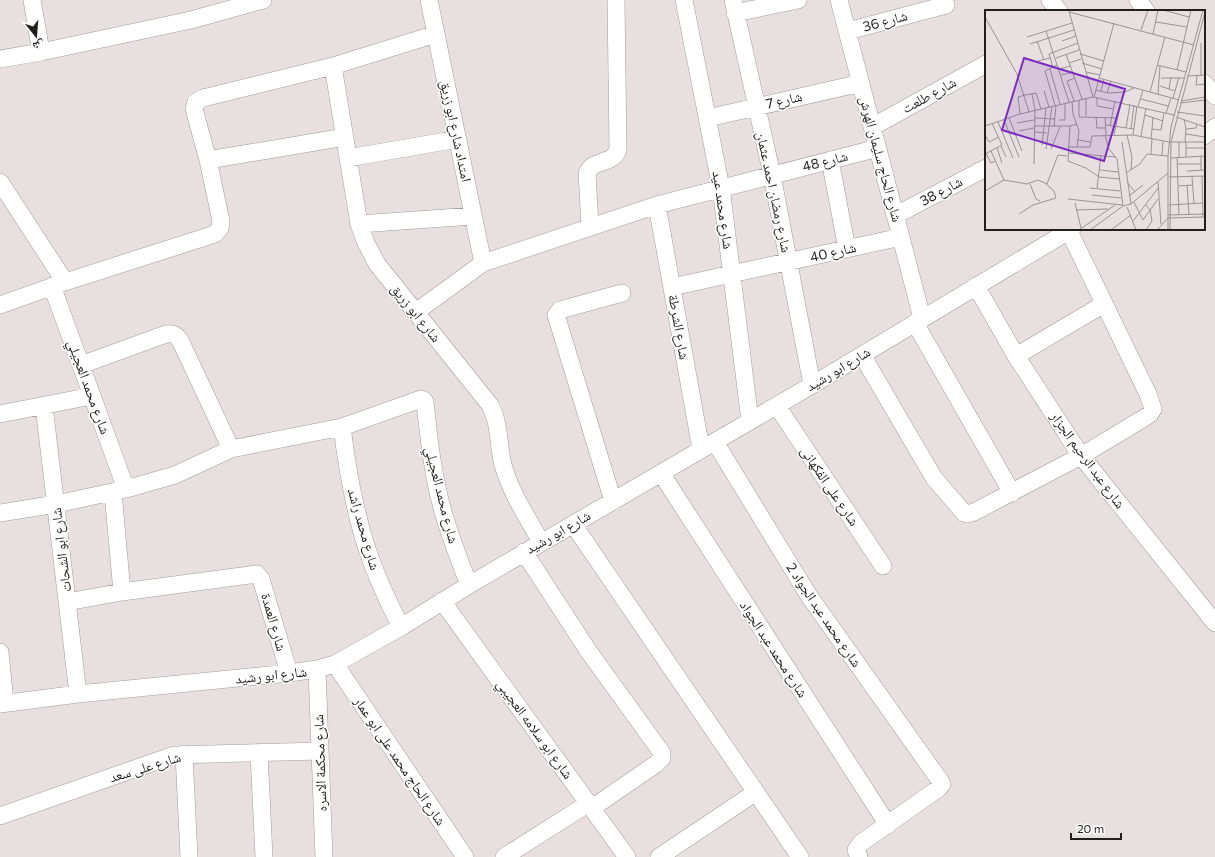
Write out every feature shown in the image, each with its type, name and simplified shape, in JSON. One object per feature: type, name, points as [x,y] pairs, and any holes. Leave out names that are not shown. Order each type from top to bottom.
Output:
[{"type":"street","points":[[32,0],[42,52]]},
{"type":"street","points":[[0,59],[42,52],[191,20],[263,0]]},
{"type":"street","name":"امتداد شارع ابو زريق","points":[[429,0],[483,263]]},
{"type":"street","points":[[590,226],[587,173],[591,167],[615,156],[618,153],[616,0]]},
{"type":"street","name":"شارع محمد عيد","points":[[684,0],[721,188],[750,421]]},
{"type":"street","points":[[734,6],[798,0]]},
{"type":"street","name":"شارع الحاج سليمان الهرش","points":[[838,0],[848,31],[896,215],[918,321],[1012,492]]},
{"type":"street","points":[[1050,0],[1058,10]]},
{"type":"street","points":[[1138,0],[1145,10]]},
{"type":"street","name":"شارع 36","points":[[848,31],[946,5]]},
{"type":"street","name":"شارع رمضان احمد عثمان","points":[[734,6],[772,175],[812,385]]},
{"type":"street","points":[[0,305],[59,284],[215,234],[220,228],[221,221],[208,160],[194,109],[196,102],[203,98],[333,66],[436,34]]},
{"type":"street","name":"شارع طلعت","points":[[872,127],[985,65]]},
{"type":"street","name":"شارع ابو زريق","points":[[333,66],[359,224],[366,243],[377,264],[493,410],[500,452],[510,486],[541,542]]},
{"type":"street","name":"شارع 7","points":[[708,118],[861,83]]},
{"type":"street","points":[[1205,84],[1215,96]]},
{"type":"street","points":[[1205,135],[1215,127]]},
{"type":"street","points":[[208,160],[345,137]]},
{"type":"street","points":[[348,158],[458,140]]},
{"type":"street","name":"شارع 48","points":[[416,312],[483,263],[590,226],[657,205],[878,148]]},
{"type":"street","points":[[830,160],[847,249]]},
{"type":"street","name":"شارع 38","points":[[896,215],[985,169]]},
{"type":"street","name":"شارع محمد العجيلي","points":[[0,182],[59,284],[81,365],[92,396],[120,490],[122,592]]},
{"type":"street","name":"شارع الشرطة","points":[[657,205],[672,287],[708,445]]},
{"type":"street","points":[[359,224],[473,216]]},
{"type":"street","points":[[862,355],[902,426],[934,478],[964,513],[971,513],[1081,456],[1144,418],[1150,414],[1153,409],[1148,394],[1104,304],[1071,230]]},
{"type":"street","name":"شارع ابو رشيد","points":[[3,703],[289,673],[317,669],[334,664],[401,627],[469,584],[777,406],[1071,230]]},
{"type":"street","name":"شارع 40","points":[[672,287],[901,236]]},
{"type":"street","name":"شارع عبد الرحيم الجزار","points":[[976,286],[1016,356],[1081,456],[1215,623]]},
{"type":"street","points":[[613,501],[556,315],[560,310],[622,293]]},
{"type":"street","points":[[1016,356],[1104,304]]},
{"type":"street","points":[[81,365],[166,334],[177,336],[231,449]]},
{"type":"street","points":[[0,414],[92,396]]},
{"type":"street","name":"شارع محمد العجيلي","points":[[342,426],[418,399],[424,400],[430,447],[443,514],[455,550],[469,584]]},
{"type":"street","name":"شارع ابو الشحات","points":[[44,406],[78,694]]},
{"type":"street","name":"شارع على الفكهانى","points":[[777,406],[883,566]]},
{"type":"street","points":[[0,513],[56,504],[120,490],[175,475],[231,449],[342,426]]},
{"type":"street","name":"شارع محمد راشد","points":[[342,426],[347,468],[367,550],[382,589],[401,627]]},
{"type":"street","name":"شارع محمد عبد الجواد 2","points":[[708,445],[809,596],[942,784],[939,788],[888,825]]},
{"type":"street","name":"شارع محمد عبد الجواد","points":[[661,473],[888,825]]},
{"type":"street","points":[[573,524],[756,792],[794,855]]},
{"type":"street","points":[[504,857],[591,806],[656,764],[662,758],[662,753],[589,652],[524,552]]},
{"type":"street","name":"شارع العمدة","points":[[122,592],[256,574],[261,579],[289,673]]},
{"type":"street","points":[[67,602],[122,592]]},
{"type":"street","name":"شارع ابو سلامه العجيبي","points":[[442,602],[627,857]]},
{"type":"street","points":[[0,652],[3,703]]},
{"type":"street","name":"شارع الحاج محمد على ابو عمار","points":[[334,664],[465,857]]},
{"type":"street","name":"شارع محكمة الاسره","points":[[317,669],[324,857]]},
{"type":"street","name":"شارع على سعد","points":[[0,816],[174,755],[320,751]]},
{"type":"street","points":[[258,753],[264,857]]},
{"type":"street","points":[[184,754],[189,857]]},
{"type":"street","points":[[659,857],[756,792]]},
{"type":"street","points":[[860,857],[856,850],[857,847],[888,825]]}]
